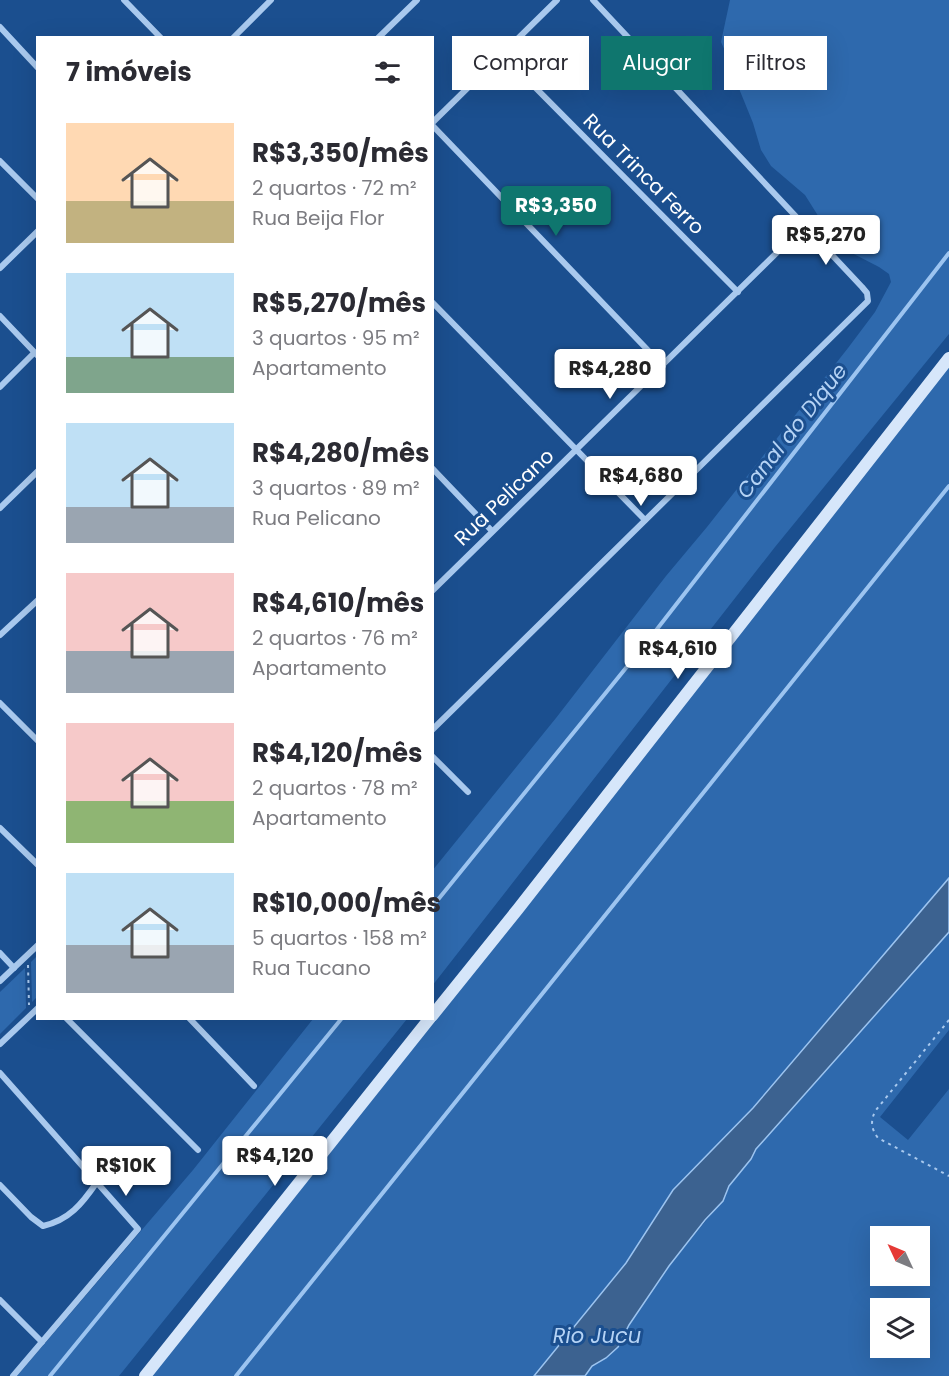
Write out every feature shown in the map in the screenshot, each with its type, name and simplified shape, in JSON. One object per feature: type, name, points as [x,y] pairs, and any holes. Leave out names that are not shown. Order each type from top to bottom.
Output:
[{"type":"main road","points":[[434,1013],[949,358]]},
{"type":"main road","points":[[145,1376],[429,1020]]},
{"type":"street","points":[[124,0],[159,36]]},
{"type":"street","points":[[235,36],[271,0]]},
{"type":"street","points":[[380,36],[417,0]]},
{"type":"street","points":[[520,36],[556,0]]},
{"type":"street","points":[[434,728],[868,301],[867,293],[862,287],[593,0]]},
{"type":"street","points":[[0,27],[36,66]]},
{"type":"street","points":[[434,122],[466,90]]},
{"type":"street","name":"Rua Trinca Ferro","points":[[538,90],[738,292]]},
{"type":"street","points":[[434,126],[663,366]]},
{"type":"street","points":[[0,161],[36,197]]},
{"type":"street","name":"Rua Pelicano","points":[[434,589],[804,226]]},
{"type":"street","points":[[0,268],[36,233]]},
{"type":"street","points":[[434,304],[645,520]]},
{"type":"street","points":[[0,316],[36,355],[0,387]]},
{"type":"street","points":[[434,470],[492,531]]},
{"type":"street","points":[[0,508],[36,473]]},
{"type":"street","points":[[0,636],[36,604]]},
{"type":"street","points":[[0,703],[36,739]]},
{"type":"street","points":[[434,758],[468,792]]},
{"type":"street","points":[[0,828],[36,863]]},
{"type":"street","points":[[0,981],[36,947]]},
{"type":"street","points":[[0,953],[14,968]]},
{"type":"street","points":[[0,1044],[36,1009]]},
{"type":"street","points":[[68,1020],[198,1150]]},
{"type":"street","points":[[191,1020],[254,1086]]},
{"type":"street","points":[[0,1073],[138,1229],[13,1376]]},
{"type":"street","points":[[0,1185],[43,1226],[55,1223],[82,1205],[97,1182]]},
{"type":"street","points":[[0,1300],[42,1342]]},
{"type":"path","points":[[23,958],[28,964],[29,1006],[36,1009]]},
{"type":"path","points":[[949,1020],[876,1110],[872,1121],[874,1133],[879,1138],[949,1176]]},
{"type":"shaded area","points":[[730,0],[949,0],[949,334],[775,547],[434,983],[434,869],[848,348],[875,312],[891,282],[889,274],[848,251],[822,222],[805,195],[771,166],[761,150],[740,91],[827,90],[827,36],[724,36],[724,49],[721,42]]},
{"type":"shaded area","points":[[949,365],[949,878],[753,1108],[673,1190],[626,1263],[534,1376],[144,1376],[427,1020],[434,1020],[434,1012]]},
{"type":"shaded area","points":[[949,932],[949,1030],[880,1117],[908,1140],[949,1089],[949,1376],[585,1376],[592,1366],[606,1358],[618,1347],[629,1325],[669,1266],[726,1196],[731,1184],[756,1149]]},
{"type":"shaded area","points":[[36,957],[36,998],[32,1002],[31,962]]},
{"type":"shaded area","points":[[25,968],[26,1008],[0,1034],[0,992]]},
{"type":"shaded area","points":[[312,1020],[406,1020],[119,1376],[17,1376],[193,1170]]},
{"type":"water","name":"Rio Jucu","points":[[949,878],[949,932],[756,1149],[751,1159],[729,1186],[723,1201],[669,1266],[629,1325],[618,1347],[606,1358],[592,1366],[585,1376],[534,1376],[626,1263],[673,1190],[753,1108]]},
{"type":"waterway","name":"Canal do Dique","points":[[434,905],[647,642],[949,253]]},
{"type":"waterway","points":[[236,1376],[949,486]]},
{"type":"waterway","name":"Canal do Dique","points":[[50,1376],[340,1020]]}]
